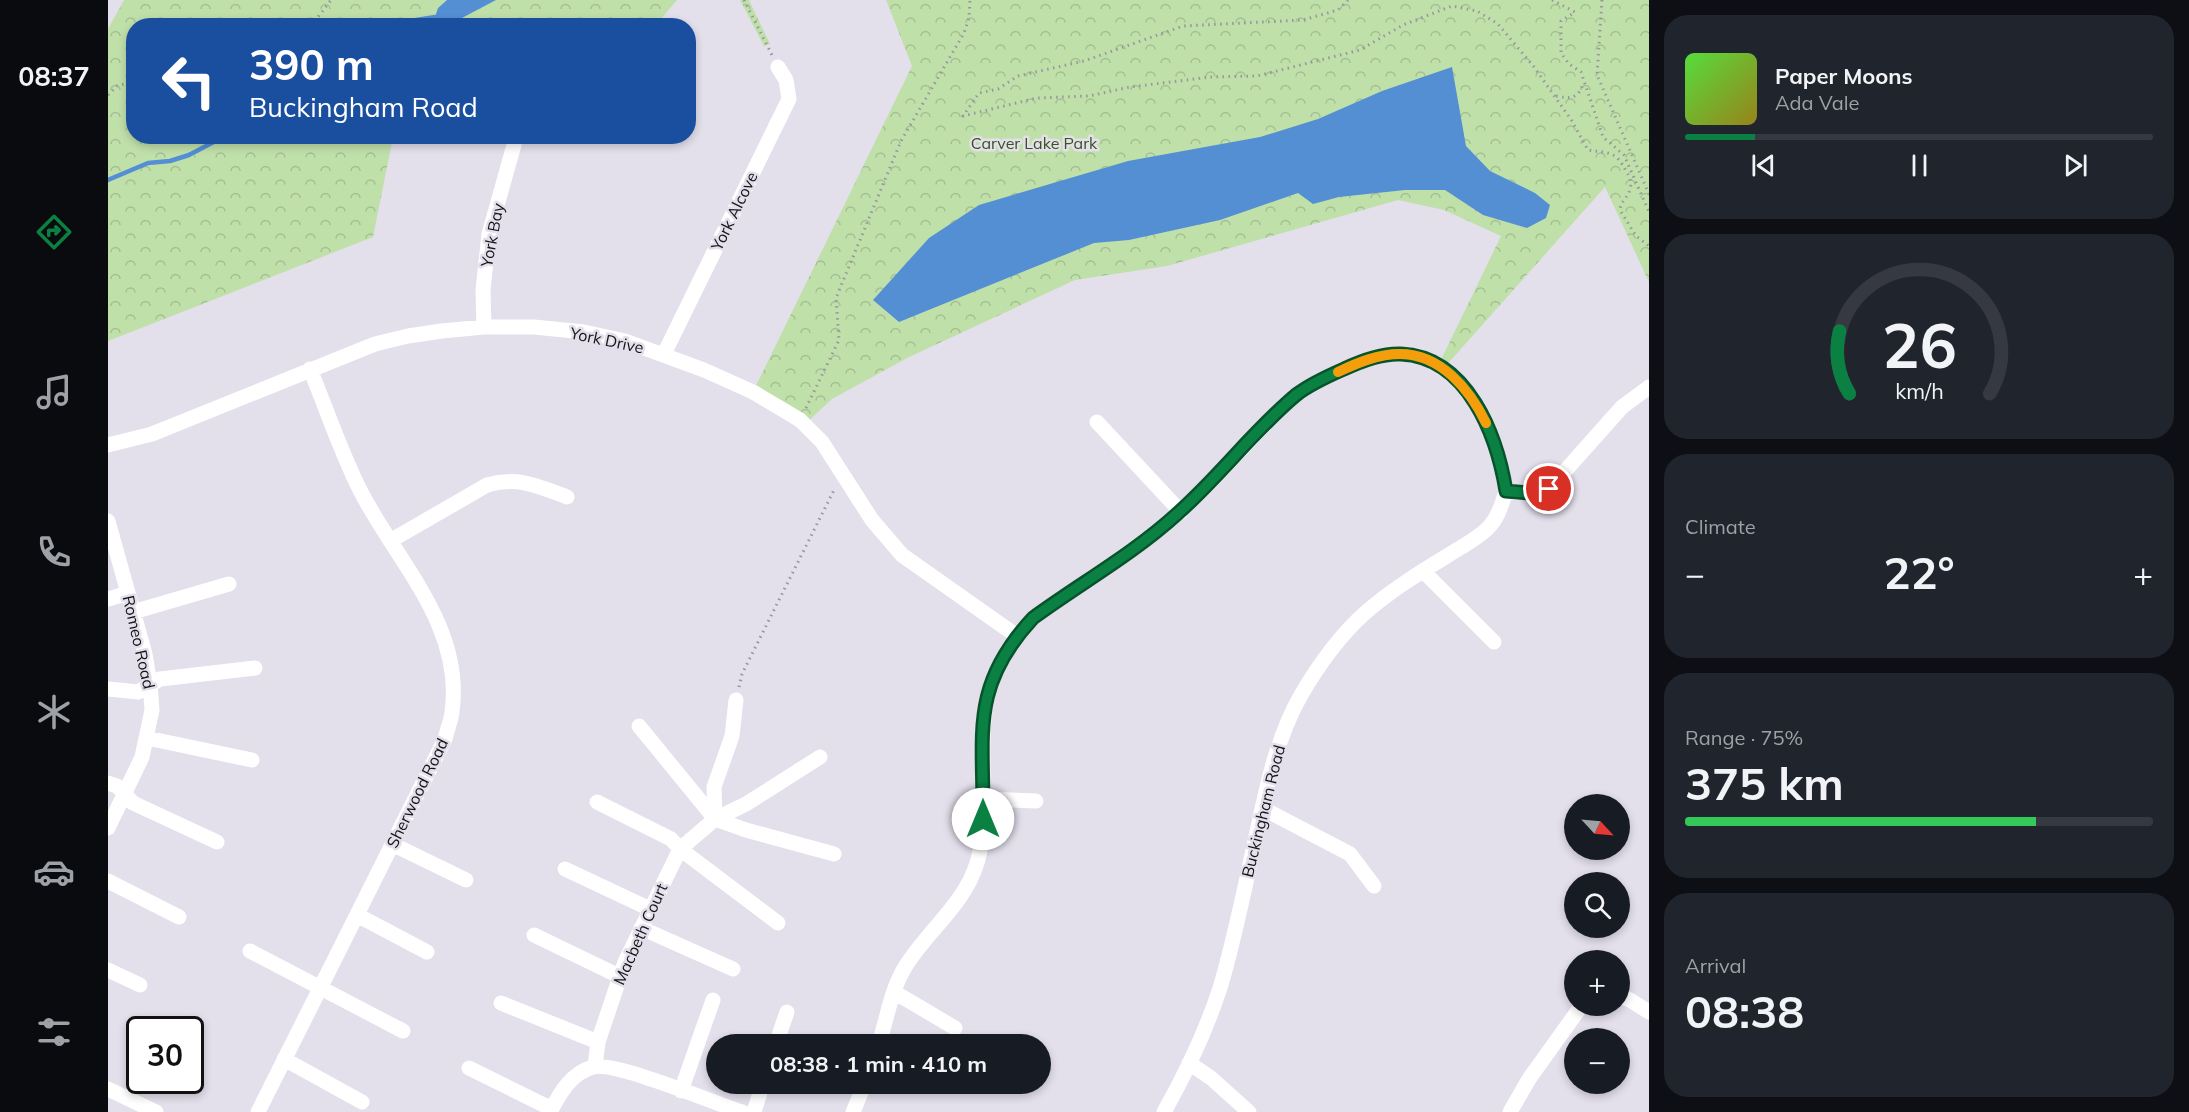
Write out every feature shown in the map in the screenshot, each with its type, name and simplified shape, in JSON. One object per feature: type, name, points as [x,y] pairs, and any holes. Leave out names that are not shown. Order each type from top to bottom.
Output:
[{"type":"street","name":"York Alcove","points":[[664,354],[789,99],[786,81],[778,67]]},
{"type":"street","name":"York Bay","points":[[484,327],[483,290],[489,234],[514,145]]},
{"type":"street","name":"York Drive","points":[[108,445],[152,434],[375,344],[408,336],[484,327],[534,327],[584,332],[626,341],[664,354],[753,392],[800,420],[822,442],[872,520],[902,555],[1017,636]]},
{"type":"street","points":[[882,1034],[894,992],[905,968],[971,882],[983,840],[982,726],[986,697],[994,674],[1017,636],[1033,618],[1135,548],[1180,512],[1274,415],[1299,393],[1354,364],[1380,356],[1401,354],[1420,358],[1438,366],[1460,382],[1478,406],[1493,436],[1502,465],[1506,491],[1539,494],[1560,479],[1622,407],[1649,387]]},
{"type":"street","name":"Sherwood Road","points":[[258,1112],[445,739],[452,713],[453,688],[450,663],[434,610],[362,493],[310,369]]},
{"type":"street","points":[[1097,422],[1180,512]]},
{"type":"street","points":[[390,541],[488,485],[501,481],[512,480],[567,496]]},
{"type":"street","name":"Buckingham Road","points":[[1164,1112],[1207,1023],[1222,978],[1269,775],[1287,723],[1300,696],[1339,640],[1364,613],[1489,527],[1500,511],[1506,491]]},
{"type":"street","name":"Romeo Road","points":[[108,521],[145,654],[152,710],[142,757],[108,828]]},
{"type":"street","points":[[1423,571],[1494,642]]},
{"type":"street","points":[[133,612],[229,584]]},
{"type":"street","points":[[108,599],[128,593]]},
{"type":"street","points":[[108,689],[138,692],[160,679],[255,668]]},
{"type":"street","points":[[715,819],[714,788],[732,736],[736,700]]},
{"type":"street","points":[[639,726],[715,819],[834,854]]},
{"type":"street","points":[[147,738],[252,760]]},
{"type":"street","name":"Macbeth Court","points":[[595,1066],[598,1042],[619,976],[680,849],[715,819],[746,804],[820,757]]},
{"type":"street","points":[[108,783],[117,786],[133,803],[217,842]]},
{"type":"street","points":[[983,799],[1036,801]]},
{"type":"street","points":[[597,802],[671,839],[680,849],[778,923]]},
{"type":"street","points":[[1262,808],[1350,854],[1374,886]]},
{"type":"street","points":[[392,844],[466,880]]},
{"type":"street","points":[[565,868],[651,909]]},
{"type":"street","points":[[108,881],[179,917]]},
{"type":"street","points":[[357,915],[427,952]]},
{"type":"street","points":[[641,928],[733,969]]},
{"type":"street","points":[[534,935],[619,976]]},
{"type":"street","points":[[249,951],[403,1031]]},
{"type":"street","points":[[108,970],[140,984]]},
{"type":"street","points":[[894,992],[955,1028]]},
{"type":"street","points":[[681,1091],[713,1000]]},
{"type":"street","points":[[1630,1000],[1649,1012]]},
{"type":"street","points":[[501,1003],[598,1042]]},
{"type":"street","points":[[779,1034],[787,1012]]},
{"type":"street","points":[[1510,1112],[1529,1078],[1573,1016]]},
{"type":"street","points":[[284,1059],[362,1102]]},
{"type":"street","points":[[1189,1063],[1211,1078],[1249,1112]]},
{"type":"street","points":[[469,1068],[551,1110],[566,1085],[579,1073],[595,1066],[620,1069],[742,1112]]},
{"type":"street","points":[[108,1089],[156,1112]]},
{"type":"street","points":[[754,1112],[760,1094]]},
{"type":"street","points":[[853,1112],[860,1094]]},
{"type":"path","points":[[317,18],[330,0]]},
{"type":"path","points":[[744,0],[778,67]]},
{"type":"path","points":[[800,420],[839,340],[836,297],[901,141],[964,33],[969,18],[970,0]]},
{"type":"path","points":[[1348,0],[1338,10],[1303,20],[1183,26],[1084,61],[1017,76],[998,89],[979,93],[963,116],[1037,98],[1089,96],[1130,87],[1210,77],[1257,76],[1360,50],[1403,25],[1452,6],[1477,11],[1498,24],[1534,67],[1572,121],[1588,150],[1608,153],[1621,160],[1631,185],[1620,210],[1636,236],[1649,246]]},
{"type":"path","points":[[1551,0],[1575,12],[1561,21],[1561,53],[1569,64],[1581,72],[1603,137],[1624,154],[1649,212]]},
{"type":"path","points":[[1602,0],[1597,75],[1649,194]]},
{"type":"path","points":[[1554,95],[1570,98],[1576,96],[1580,92],[1583,81]]},
{"type":"path","points":[[108,95],[117,86],[126,83]]},
{"type":"path","points":[[736,700],[742,674],[832,491],[845,478]]},
{"type":"green space","points":[[124,0],[677,0],[662,18],[126,18],[126,144],[392,144],[373,237],[108,341],[108,29]]},
{"type":"green space","points":[[740,0],[749,0],[770,44],[764,46]]},
{"type":"green space","name":"Carver Lake Park","points":[[886,0],[1649,0],[1649,282],[1605,187],[1443,369],[1438,366],[1501,236],[1444,210],[1398,200],[1167,266],[1075,280],[909,357],[832,399],[804,425],[753,392],[912,66]]},
{"type":"water","points":[[447,0],[496,0],[462,18],[436,18],[438,8]]},
{"type":"water","points":[[1452,67],[1466,146],[1490,171],[1535,193],[1550,205],[1546,218],[1527,228],[1483,215],[1445,190],[1405,190],[1339,197],[1313,204],[1298,193],[1220,220],[1129,240],[1094,243],[899,322],[873,300],[929,238],[979,205],[1128,161],[1260,137],[1318,119],[1382,91]]},
{"type":"waterway","points":[[429,18],[435,17]]},
{"type":"waterway","points":[[108,180],[148,163],[170,161],[189,155],[210,144]]},
{"type":"slow traffic","points":[[1338,372],[1380,356],[1401,354],[1420,358],[1438,366],[1460,382],[1478,406],[1486,423]]},
{"type":"route","points":[[983,819],[982,726],[986,697],[994,674],[1017,636],[1033,618],[1161,529],[1274,415],[1299,393],[1328,376],[1354,364],[1380,356],[1401,354],[1420,358],[1438,366],[1460,382],[1478,406],[1493,436],[1502,465],[1506,491],[1539,494],[1549,489]]}]
